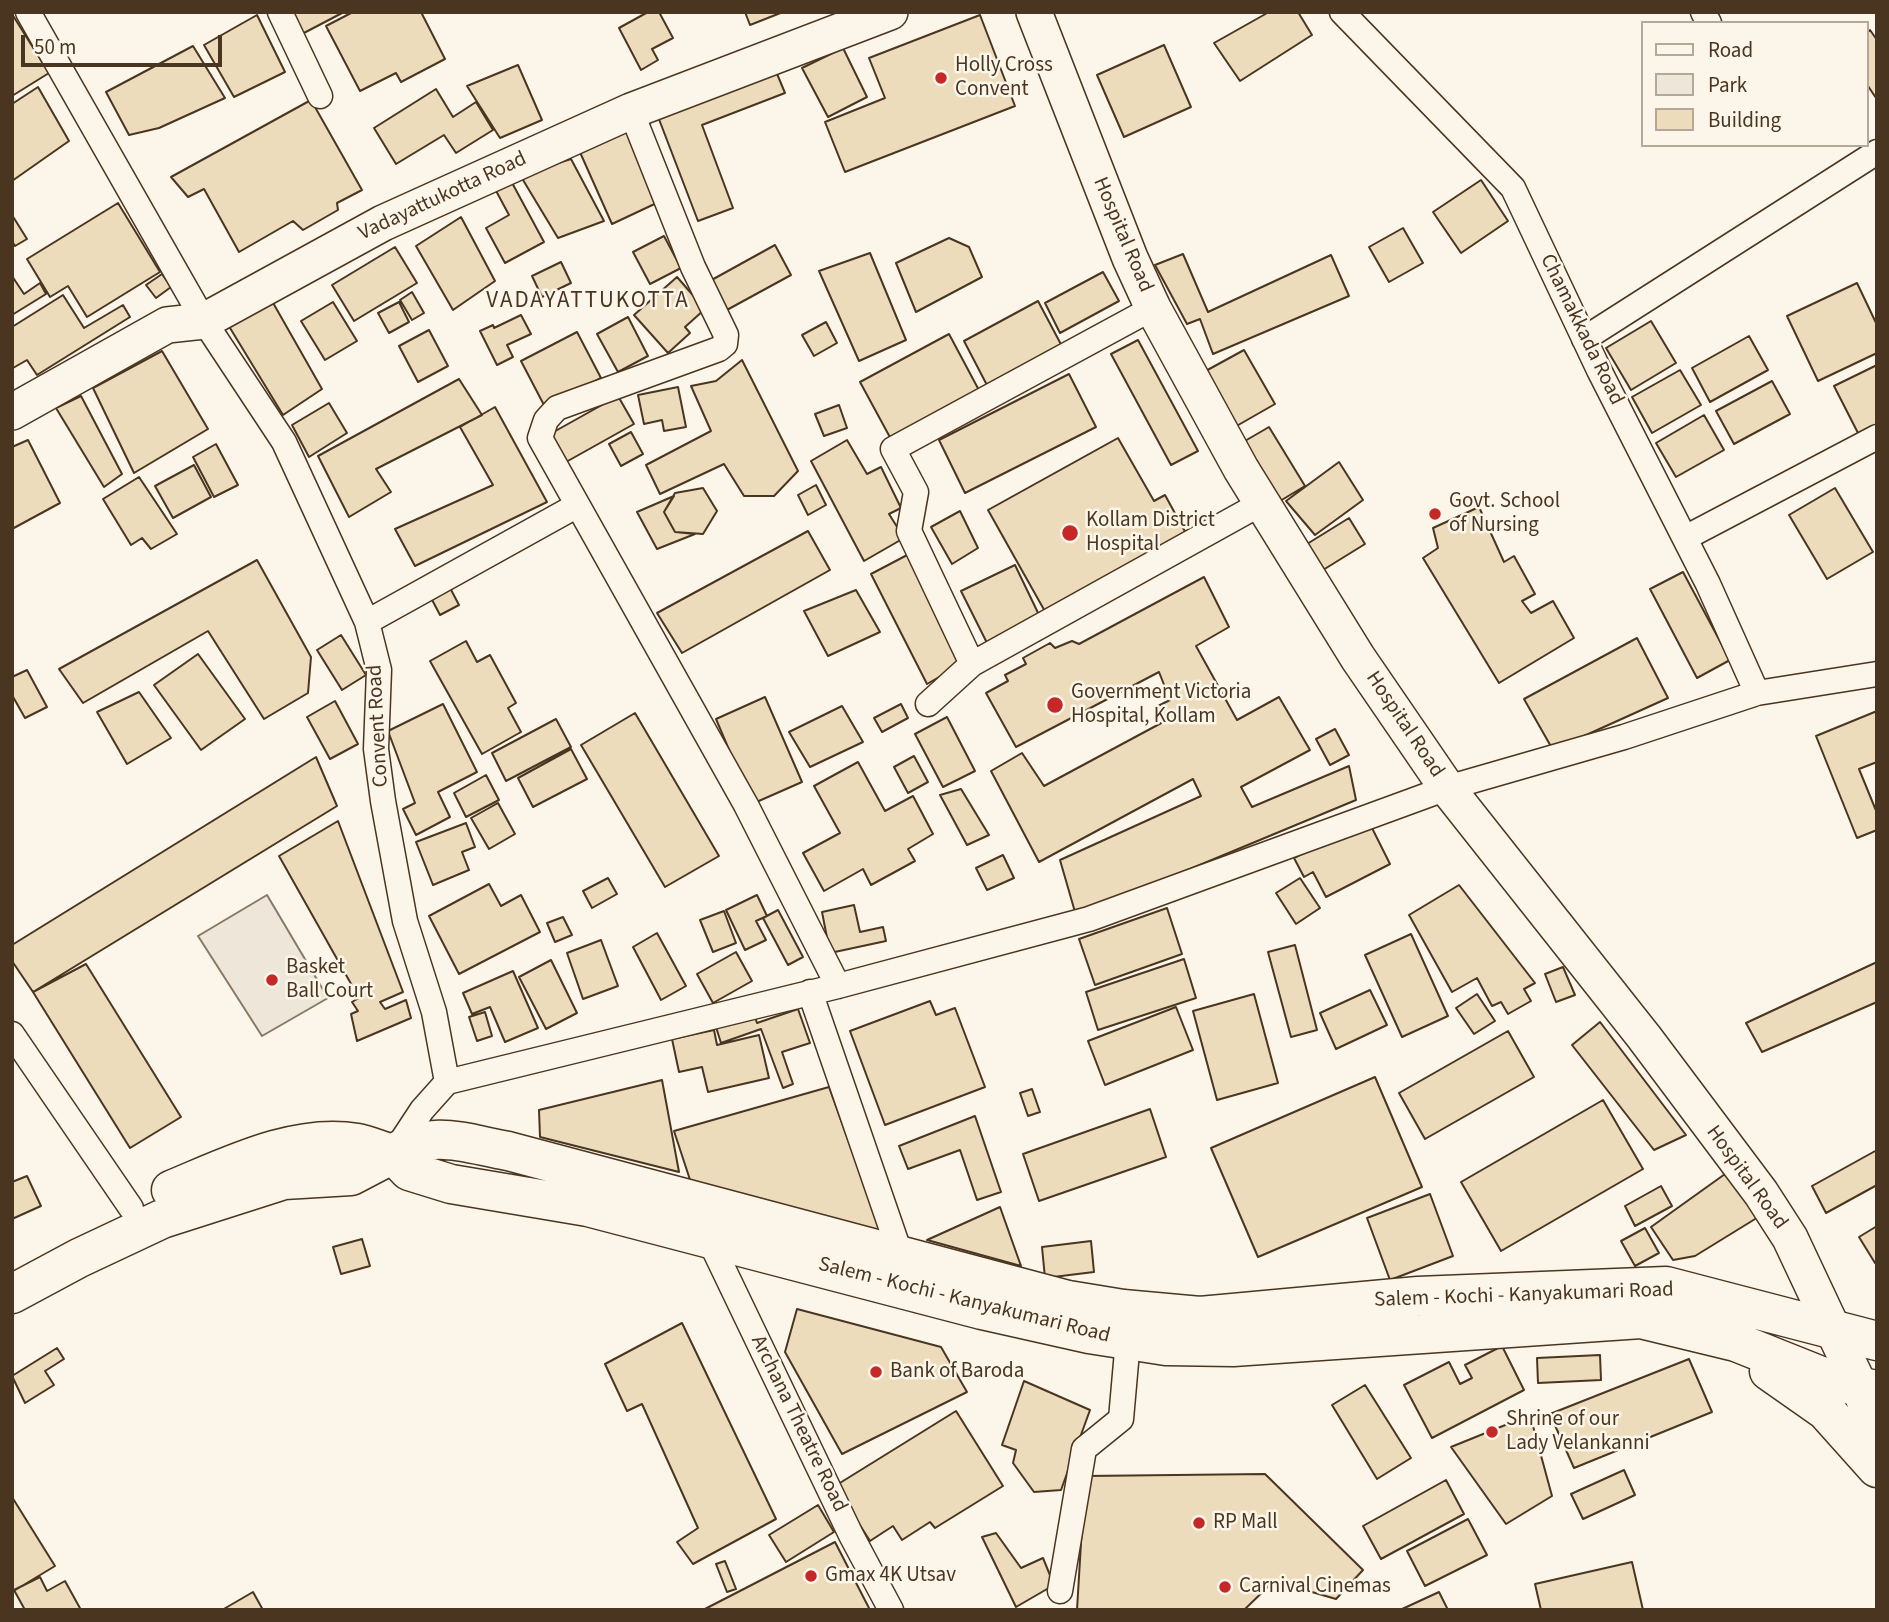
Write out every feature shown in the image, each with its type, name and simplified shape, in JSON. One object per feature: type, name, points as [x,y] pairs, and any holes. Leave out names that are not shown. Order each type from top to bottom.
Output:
[{"type":"main road","name":"Vadayattukotta Road","points":[[12,412],[167,325],[204,321],[383,223],[631,111],[890,12]]},
{"type":"main road","name":"Hospital Road","points":[[1034,12],[1083,143],[1153,308],[1262,503],[1358,658],[1447,788],[1644,1037],[1761,1194],[1790,1238],[1837,1333],[1869,1388],[1877,1442]]},
{"type":"main road","name":"Salem - Kochi - Kanyakumari Road","points":[[12,1294],[79,1258],[174,1215],[284,1180],[351,1176],[414,1141],[440,1139],[508,1151],[1069,1300],[1136,1311],[1200,1316],[1418,1296],[1666,1286],[1837,1333],[1877,1341]]},
{"type":"main road","name":"Salem - Kochi - Kanyakumari Road","points":[[12,1276],[131,1208],[226,1167],[307,1142],[356,1143],[393,1154],[409,1171],[451,1184],[588,1207],[982,1310],[1128,1340],[1166,1346],[1233,1347],[1641,1319],[1736,1342],[1836,1382],[1869,1388]]},
{"type":"main road","points":[[1736,1342],[1766,1368],[1826,1411],[1877,1468]]},
{"type":"street","name":"Convent Road","points":[[27,12],[204,321],[284,442],[367,622],[379,670],[376,749],[385,813],[405,921],[434,1012],[447,1082]]},
{"type":"street","points":[[280,12],[320,96]]},
{"type":"street","name":"Chamakkada Road","points":[[1342,12],[1513,188],[1584,339],[1685,538],[1757,693]]},
{"type":"street","points":[[631,111],[693,267],[726,335],[725,344],[719,349],[557,408],[546,420],[540,438],[746,805],[838,986]]},
{"type":"street","points":[[1584,339],[1877,152]]},
{"type":"street","points":[[972,664],[909,531],[916,492],[894,449],[1153,308]]},
{"type":"street","points":[[1685,538],[1877,436]]},
{"type":"street","points":[[928,704],[972,664],[1262,503]]},
{"type":"street","points":[[367,622],[576,506]]},
{"type":"street","points":[[393,1154],[422,1110],[447,1082],[838,986],[1089,919],[1447,788],[1624,737],[1757,693],[1877,674]]},
{"type":"street","points":[[810,992],[901,1256]]},
{"type":"street","points":[[12,1034],[131,1208]]},
{"type":"street","name":"Archana Theatre Road","points":[[708,1237],[851,1535],[891,1610]]},
{"type":"street","points":[[1060,1591],[1084,1449],[1121,1419],[1128,1340]]},
{"type":"green space","name":"Basket Ball Court","points":[[267,895],[328,998],[262,1036],[198,936]]},
{"type":"building","points":[[290,12],[344,12],[302,34]]},
{"type":"building","points":[[353,12],[421,12],[445,59],[401,82],[396,73],[360,91],[326,26]]},
{"type":"building","points":[[648,12],[659,12],[673,38],[652,49],[658,60],[641,70],[619,28]]},
{"type":"building","points":[[745,12],[783,12],[750,25]]},
{"type":"building","points":[[1269,12],[1298,12],[1312,35],[1240,81],[1214,43]]},
{"type":"building","points":[[12,14],[49,73],[12,96]]},
{"type":"building","points":[[257,15],[285,72],[234,97],[204,45]]},
{"type":"building","name":"Holly Cross Convent","points":[[980,15],[1015,106],[845,172],[825,122],[885,98],[869,58]]},
{"type":"building","points":[[1870,30],[1877,40],[1876,98],[1868,86]]},
{"type":"building","points":[[1164,45],[1191,107],[1124,137],[1097,75]]},
{"type":"building","points":[[193,46],[225,98],[159,128],[129,135],[106,92]]},
{"type":"building","points":[[843,48],[867,97],[828,117],[802,68]]},
{"type":"building","points":[[518,65],[542,120],[500,138],[467,86]]},
{"type":"building","points":[[775,69],[785,93],[702,125],[733,208],[698,221],[657,114]]},
{"type":"building","points":[[38,87],[69,141],[12,181],[12,104]]},
{"type":"building","points":[[436,89],[453,117],[476,102],[493,130],[456,153],[444,135],[396,164],[374,128]]},
{"type":"building","points":[[311,100],[362,190],[337,203],[338,210],[303,230],[293,221],[239,252],[204,189],[188,197],[171,177]]},
{"type":"building","points":[[627,128],[663,200],[612,224],[579,150]]},
{"type":"building","points":[[571,159],[604,221],[558,238],[520,175]]},
{"type":"building","points":[[510,179],[544,242],[505,263],[486,228],[509,215],[494,187]]},
{"type":"building","points":[[1481,180],[1508,221],[1461,253],[1433,212]]},
{"type":"building","points":[[118,203],[160,272],[87,317],[68,286],[50,297],[27,259]]},
{"type":"building","points":[[12,215],[27,239],[15,246],[12,241]]},
{"type":"building","points":[[461,217],[495,281],[453,310],[416,246]]},
{"type":"building","points":[[1403,228],[1423,263],[1389,282],[1369,247]]},
{"type":"building","points":[[664,236],[681,268],[650,284],[633,252]]},
{"type":"building","points":[[949,238],[969,247],[982,277],[916,312],[896,263]]},
{"type":"building","points":[[775,245],[791,275],[725,311],[708,282]]},
{"type":"building","points":[[395,247],[417,283],[354,321],[332,285]]},
{"type":"building","points":[[870,253],[906,340],[859,361],[819,271]]},
{"type":"building","points":[[1183,254],[1208,312],[1331,255],[1349,296],[1213,354],[1200,319],[1187,324],[1155,265]]},
{"type":"building","points":[[561,262],[571,283],[542,297],[532,276]]},
{"type":"building","points":[[1103,272],[1119,301],[1060,333],[1045,303]]},
{"type":"building","points":[[162,274],[171,287],[156,298],[146,285]]},
{"type":"building","points":[[12,276],[24,294],[40,283],[46,294],[12,315]]},
{"type":"building","points":[[677,277],[705,309],[685,327],[690,333],[668,353],[634,315]]},
{"type":"building","points":[[1857,283],[1877,325],[1877,353],[1818,381],[1787,316]]},
{"type":"building","points":[[412,292],[424,313],[412,320],[400,300]]},
{"type":"building","points":[[63,295],[84,328],[123,305],[130,317],[37,375],[27,360],[13,368],[12,327]]},
{"type":"building","points":[[272,301],[322,389],[283,415],[227,323]]},
{"type":"building","points":[[1038,301],[1064,350],[989,389],[964,341]]},
{"type":"building","points":[[333,302],[357,341],[325,360],[301,321]]},
{"type":"building","points":[[399,302],[409,322],[389,333],[378,313]]},
{"type":"building","points":[[521,315],[531,334],[507,345],[513,357],[497,365],[480,331],[493,325],[494,328]]},
{"type":"building","points":[[628,317],[648,356],[618,372],[597,334]]},
{"type":"building","points":[[1651,321],[1676,363],[1631,390],[1606,348]]},
{"type":"building","points":[[826,322],[837,343],[814,356],[802,335]]},
{"type":"building","points":[[429,330],[448,366],[418,382],[399,346]]},
{"type":"building","points":[[577,332],[601,378],[545,407],[521,361]]},
{"type":"building","points":[[949,334],[981,394],[892,441],[860,382]]},
{"type":"building","points":[[1749,336],[1768,370],[1710,402],[1692,368]]},
{"type":"building","points":[[1138,340],[1198,451],[1171,465],[1111,354]]},
{"type":"building","points":[[1244,350],[1275,404],[1233,428],[1202,373]]},
{"type":"building","points":[[162,351],[208,429],[134,473],[93,388]]},
{"type":"building","points":[[742,360],[798,471],[774,496],[744,496],[724,464],[660,494],[646,465],[711,431],[691,386],[716,381]]},
{"type":"building","points":[[1877,365],[1877,426],[1859,435],[1834,386]]},
{"type":"building","points":[[1680,370],[1701,405],[1652,433],[1632,397]]},
{"type":"building","points":[[1069,374],[1096,427],[965,493],[939,440]]},
{"type":"building","points":[[459,379],[482,415],[376,469],[391,492],[349,517],[318,456]]},
{"type":"building","points":[[1772,381],[1790,414],[1734,444],[1716,411]]},
{"type":"building","points":[[678,387],[686,427],[664,431],[662,420],[644,424],[638,395]]},
{"type":"building","points":[[81,396],[122,474],[104,487],[56,408]]},
{"type":"building","points":[[618,396],[634,424],[566,462],[550,434]]},
{"type":"building","points":[[329,403],[347,433],[309,457],[292,425]]},
{"type":"building","points":[[839,405],[847,428],[824,436],[815,414]]},
{"type":"building","points":[[495,407],[547,502],[415,566],[395,529],[493,485],[460,427]]},
{"type":"building","points":[[1704,415],[1724,450],[1676,477],[1656,443]]},
{"type":"building","points":[[1269,427],[1305,486],[1275,504],[1238,445]]},
{"type":"building","points":[[631,432],[643,454],[621,466],[609,444]]},
{"type":"building","points":[[1118,438],[1154,501],[1165,495],[1188,537],[1047,615],[988,510]]},
{"type":"building","points":[[28,440],[60,503],[12,529],[12,447]]},
{"type":"building","points":[[847,440],[867,474],[881,467],[901,508],[889,514],[904,538],[864,561],[811,461]]},
{"type":"building","points":[[216,444],[238,485],[214,497],[193,457]]},
{"type":"building","points":[[1339,462],[1363,500],[1315,535],[1286,501]]},
{"type":"building","points":[[194,465],[211,497],[173,518],[155,486]]},
{"type":"building","points":[[139,477],[177,534],[151,549],[142,538],[131,545],[103,499]]},
{"type":"building","points":[[816,485],[826,505],[808,515],[798,495]]},
{"type":"building","points":[[703,488],[717,511],[703,534],[675,532],[664,512],[675,493]]},
{"type":"building","points":[[1835,488],[1873,552],[1827,579],[1789,515]]},
{"type":"building","points":[[674,496],[664,512],[675,532],[695,534],[657,549],[637,512]]},
{"type":"building","points":[[1479,507],[1504,562],[1514,556],[1535,594],[1522,601],[1531,613],[1553,601],[1574,638],[1499,683],[1423,558],[1438,548],[1433,528]]},
{"type":"building","points":[[960,511],[978,548],[952,564],[931,527]]},
{"type":"building","points":[[1349,518],[1365,544],[1323,570],[1307,544]]},
{"type":"building","points":[[808,531],[830,570],[682,653],[657,613]]},
{"type":"building","points":[[911,553],[967,661],[927,684],[871,574]]},
{"type":"building","points":[[257,560],[311,657],[308,693],[264,719],[208,631],[83,703],[59,669]]},
{"type":"building","points":[[1015,565],[1040,617],[987,643],[961,591]]},
{"type":"building","points":[[1683,572],[1730,660],[1697,678],[1650,589]]},
{"type":"building","points":[[1204,577],[1229,627],[1196,646],[1237,720],[1279,697],[1310,750],[1241,787],[1252,807],[1349,766],[1356,800],[1089,911],[1075,912],[1060,860],[1201,796],[1193,779],[1039,862],[991,771],[1022,753],[1044,786],[1165,721],[1158,706],[1170,700],[1159,672],[1016,747],[986,693],[1008,681],[1005,675],[1026,664],[1023,658],[1050,643],[1055,648],[1072,641],[1079,644]]},
{"type":"building","points":[[448,584],[459,605],[440,615],[429,594]]},
{"type":"building","points":[[856,590],[880,632],[828,656],[804,611]]},
{"type":"building","points":[[341,635],[366,675],[342,690],[317,650]]},
{"type":"building","points":[[1637,638],[1668,698],[1553,750],[1524,699]]},
{"type":"building","points":[[466,641],[477,662],[490,655],[516,703],[508,708],[521,732],[482,754],[430,661]]},
{"type":"building","points":[[198,654],[245,719],[201,750],[154,685]]},
{"type":"building","points":[[27,670],[47,707],[25,718],[12,695],[12,677]]},
{"type":"building","points":[[139,692],[171,738],[127,764],[97,712]]},
{"type":"building","points":[[765,697],[802,782],[752,804],[716,719]]},
{"type":"building","points":[[335,701],[358,744],[330,759],[307,717]]},
{"type":"building","points":[[443,704],[477,772],[438,792],[450,817],[416,835],[403,809],[415,803],[388,731]]},
{"type":"building","points":[[901,704],[908,718],[882,732],[874,718]]},
{"type":"building","points":[[842,706],[863,742],[810,767],[789,732]]},
{"type":"building","points":[[1877,711],[1877,762],[1859,769],[1877,813],[1877,830],[1857,838],[1816,736]]},
{"type":"building","points":[[635,713],[719,856],[665,887],[581,745]]},
{"type":"building","points":[[947,717],[975,771],[943,787],[915,734]]},
{"type":"building","points":[[556,719],[571,747],[506,781],[492,753]]},
{"type":"building","points":[[1335,729],[1349,755],[1330,765],[1316,739]]},
{"type":"building","points":[[571,749],[587,779],[533,807],[518,778]]},
{"type":"building","points":[[914,756],[928,782],[908,793],[894,767]]},
{"type":"building","points":[[316,757],[337,806],[33,992],[12,961],[12,945]]},
{"type":"building","points":[[858,762],[885,811],[913,796],[933,834],[908,849],[915,861],[871,885],[863,869],[824,891],[803,853],[840,833],[814,786]]},
{"type":"building","points":[[486,775],[499,800],[466,817],[454,793]]},
{"type":"building","points":[[961,789],[989,835],[967,845],[940,795]]},
{"type":"building","points":[[498,803],[515,834],[489,849],[471,818]]},
{"type":"building","points":[[1368,820],[1390,864],[1326,897],[1313,872],[1304,877],[1294,858]]},
{"type":"building","points":[[338,821],[403,992],[380,1002],[385,1009],[406,1000],[411,1018],[357,1041],[351,1014],[358,1011],[352,1002],[359,998],[279,856]]},
{"type":"building","points":[[466,823],[475,847],[462,852],[469,870],[433,885],[416,842]]},
{"type":"building","points":[[1003,855],[1014,878],[987,890],[976,868]]},
{"type":"building","points":[[608,878],[617,894],[592,908],[583,891]]},
{"type":"building","points":[[1300,878],[1320,908],[1296,924],[1276,893]]},
{"type":"building","points":[[489,884],[501,906],[521,895],[540,932],[459,974],[429,916]]},
{"type":"building","points":[[1459,885],[1535,983],[1524,989],[1531,1001],[1508,1014],[1501,1002],[1492,1006],[1477,978],[1452,992],[1409,915]]},
{"type":"building","points":[[757,895],[767,916],[756,921],[766,940],[745,950],[726,910]]},
{"type":"building","points":[[854,905],[860,932],[883,927],[886,941],[830,953],[822,912]]},
{"type":"building","points":[[1167,908],[1182,954],[1095,985],[1079,939]]},
{"type":"building","points":[[778,910],[803,957],[788,965],[763,918]]},
{"type":"building","points":[[724,911],[736,943],[713,952],[700,920]]},
{"type":"building","points":[[563,917],[572,935],[555,942],[547,923]]},
{"type":"building","points":[[657,933],[686,986],[661,1000],[633,947]]},
{"type":"building","points":[[1411,934],[1448,1016],[1402,1037],[1365,955]]},
{"type":"building","points":[[601,940],[618,986],[583,999],[567,953]]},
{"type":"building","points":[[1295,945],[1317,1030],[1291,1037],[1268,952]]},
{"type":"building","points":[[736,952],[752,981],[713,1003],[697,974]]},
{"type":"building","points":[[1184,959],[1196,998],[1098,1030],[1086,992]]},
{"type":"building","points":[[551,960],[577,1013],[546,1029],[519,977]]},
{"type":"building","points":[[1877,962],[1877,1002],[1762,1052],[1746,1023]]},
{"type":"building","points":[[86,964],[181,1117],[130,1148],[33,992]]},
{"type":"building","points":[[1563,967],[1575,995],[1556,1002],[1545,974]]},
{"type":"building","points":[[513,971],[538,1028],[505,1042],[490,1007],[472,1014],[463,993]]},
{"type":"building","points":[[1370,990],[1387,1025],[1336,1049],[1320,1013]]},
{"type":"building","points":[[1254,994],[1278,1083],[1217,1100],[1193,1011]]},
{"type":"building","points":[[1477,994],[1495,1021],[1474,1034],[1456,1008]]},
{"type":"building","points":[[930,1001],[936,1015],[955,1008],[985,1087],[885,1125],[850,1031]]},
{"type":"building","points":[[1176,1007],[1193,1050],[1105,1085],[1088,1041]]},
{"type":"building","points":[[798,1009],[810,1043],[782,1052],[793,1084],[783,1088],[761,1029],[721,1043],[716,1027],[754,1014],[757,1023]]},
{"type":"building","points":[[485,1012],[492,1036],[477,1041],[469,1017]]},
{"type":"building","points":[[1600,1022],[1686,1135],[1654,1150],[1572,1045]]},
{"type":"building","points":[[714,1030],[717,1045],[759,1035],[769,1078],[708,1092],[702,1067],[679,1072],[672,1039]]},
{"type":"building","points":[[1508,1031],[1534,1077],[1425,1139],[1399,1093]]},
{"type":"building","points":[[1375,1077],[1422,1187],[1258,1257],[1211,1148]]},
{"type":"building","points":[[662,1080],[679,1172],[540,1137],[539,1110]]},
{"type":"building","points":[[829,1087],[885,1242],[694,1192],[674,1131]]},
{"type":"building","points":[[1032,1089],[1040,1112],[1028,1116],[1020,1093]]},
{"type":"building","points":[[1603,1100],[1643,1169],[1501,1251],[1461,1182]]},
{"type":"building","points":[[1150,1109],[1166,1157],[1039,1201],[1023,1154]]},
{"type":"building","points":[[975,1116],[1001,1192],[977,1200],[960,1150],[908,1169],[899,1146]]},
{"type":"building","points":[[1877,1150],[1877,1185],[1826,1213],[1812,1186]]},
{"type":"building","points":[[1732,1169],[1760,1216],[1695,1256],[1673,1260],[1651,1227]]},
{"type":"building","points":[[27,1176],[41,1206],[12,1219],[12,1182]]},
{"type":"building","points":[[1661,1186],[1672,1206],[1635,1226],[1625,1206]]},
{"type":"building","points":[[1430,1194],[1453,1256],[1390,1280],[1367,1218]]},
{"type":"building","points":[[1000,1207],[1021,1266],[927,1240]]},
{"type":"building","points":[[1877,1226],[1877,1262],[1875,1263],[1859,1237]]},
{"type":"building","points":[[1645,1228],[1659,1253],[1635,1266],[1621,1241]]},
{"type":"building","points":[[362,1239],[370,1266],[341,1274],[333,1247]]},
{"type":"building","points":[[1091,1241],[1094,1272],[1045,1278],[1042,1247]]},
{"type":"building","name":"Bank of Baroda","points":[[797,1309],[941,1347],[967,1392],[842,1454],[785,1352]]},
{"type":"building","points":[[682,1323],[776,1519],[693,1564],[677,1542],[698,1528],[642,1404],[627,1411],[605,1364]]},
{"type":"building","points":[[1502,1346],[1524,1390],[1432,1438],[1404,1385],[1449,1362],[1460,1384],[1472,1378],[1465,1365]]},
{"type":"building","points":[[57,1348],[64,1359],[45,1371],[54,1385],[25,1403],[12,1376]]},
{"type":"building","points":[[1600,1355],[1601,1380],[1538,1383],[1537,1358]]},
{"type":"building","points":[[1689,1359],[1712,1412],[1574,1468],[1550,1414]]},
{"type":"building","points":[[1024,1381],[1090,1410],[1061,1490],[1034,1492],[1013,1463],[1016,1450],[1002,1445]]},
{"type":"building","points":[[1365,1385],[1411,1458],[1377,1479],[1332,1405]]},
{"type":"building","points":[[956,1411],[1003,1486],[935,1528],[930,1522],[902,1540],[893,1526],[870,1541],[835,1486]]},
{"type":"building","points":[[1530,1415],[1552,1496],[1506,1524],[1451,1447]]},
{"type":"building","points":[[1624,1470],[1635,1495],[1583,1519],[1571,1494]]},
{"type":"building","name":"RP Mall","points":[[1265,1474],[1363,1570],[1336,1599],[1274,1581],[1244,1610],[1077,1610],[1085,1476]]},
{"type":"building","points":[[1446,1480],[1464,1514],[1381,1559],[1363,1526]]},
{"type":"building","points":[[12,1497],[55,1566],[12,1592]]},
{"type":"building","points":[[818,1505],[834,1532],[786,1562],[769,1535]]},
{"type":"building","points":[[1468,1519],[1487,1555],[1425,1586],[1407,1551]]},
{"type":"building","points":[[996,1533],[1021,1568],[1043,1558],[1054,1585],[1016,1607],[982,1537]]},
{"type":"building","name":"Gmax 4K Utsav","points":[[835,1542],[870,1610],[703,1610]]},
{"type":"building","points":[[725,1561],[736,1589],[727,1592],[716,1564]]},
{"type":"building","points":[[1632,1562],[1643,1610],[1541,1610],[1535,1584]]},
{"type":"building","points":[[40,1577],[47,1591],[65,1581],[81,1610],[25,1610],[14,1590]]},
{"type":"building","points":[[253,1592],[263,1610],[222,1610]]},
{"type":"building","points":[[1439,1592],[1448,1610],[1400,1610]]},
{"type":"place","name":"Holly Cross Convent","points":[[941,78]]},
{"type":"place","name":"Govt. School of Nursing","points":[[1435,514]]},
{"type":"place","name":"Kollam District Hospital","points":[[1070,533]]},
{"type":"place","name":"Government Victoria Hospital, Kollam","points":[[1055,705]]},
{"type":"place","name":"Basket Ball Court","points":[[272,980]]},
{"type":"place","name":"Bank of Baroda","points":[[876,1372]]},
{"type":"place","name":"Shrine of our Lady Velankanni","points":[[1492,1432]]},
{"type":"place","name":"RP Mall","points":[[1199,1523]]},
{"type":"place","name":"Gmax 4K Utsav","points":[[811,1576]]},
{"type":"place","name":"Carnival Cinemas","points":[[1225,1587]]},
{"type":"district","name":"VADAYATTUKOTTA","points":[[588,302]]}]
